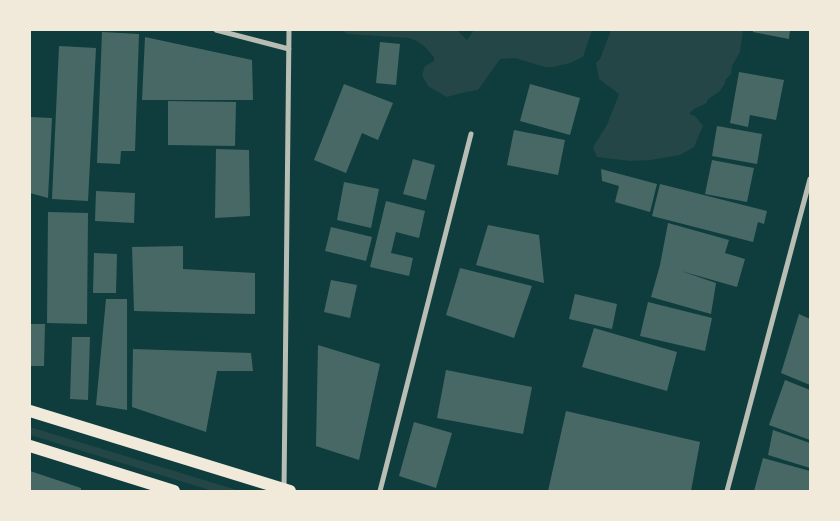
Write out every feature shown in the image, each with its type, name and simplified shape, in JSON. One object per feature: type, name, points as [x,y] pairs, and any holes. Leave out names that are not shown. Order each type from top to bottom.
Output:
[{"type":"main road","points":[[30,411],[286,490]]},
{"type":"main road","points":[[30,446],[174,491]]},
{"type":"street","points":[[216,30],[290,49]]},
{"type":"street","points":[[286,490],[289,30]]},
{"type":"street","points":[[380,491],[471,134]]},
{"type":"street","points":[[727,491],[810,179]]},
{"type":"shaded area","points":[[341,30],[459,30],[467,40],[474,30],[592,30],[583,57],[570,63],[553,67],[545,67],[515,58],[500,59],[478,90],[447,97],[428,86],[422,75],[425,66],[434,61],[434,57],[417,41],[409,38],[348,34]]},
{"type":"shaded area","points":[[611,30],[743,30],[740,52],[732,66],[731,74],[725,80],[720,91],[707,100],[707,103],[694,109],[689,114],[695,116],[703,126],[694,147],[680,155],[650,160],[631,161],[597,157],[593,147],[607,125],[619,94],[599,79],[596,63],[600,59]]},
{"type":"shaded area","points":[[30,427],[240,491],[213,491],[30,435]]},
{"type":"building","points":[[753,30],[790,30],[789,39],[753,32]]},
{"type":"building","points":[[102,32],[139,34],[135,151],[121,151],[120,164],[97,163]]},
{"type":"building","points":[[145,37],[252,60],[253,100],[142,100]]},
{"type":"building","points":[[380,42],[400,44],[396,85],[376,83]]},
{"type":"building","points":[[59,46],[96,48],[88,201],[52,199]]},
{"type":"building","points":[[739,72],[784,80],[776,120],[750,115],[748,127],[730,123]]},
{"type":"building","points":[[344,84],[393,103],[378,140],[362,133],[346,173],[314,160]]},
{"type":"building","points":[[530,84],[580,98],[570,135],[520,121]]},
{"type":"building","points":[[168,101],[236,102],[235,146],[168,145]]},
{"type":"building","points":[[30,117],[52,118],[48,198],[30,193]]},
{"type":"building","points":[[717,126],[762,134],[757,164],[712,156]]},
{"type":"building","points":[[514,130],[565,140],[558,175],[507,165]]},
{"type":"building","points":[[216,149],[249,150],[250,216],[215,218]]},
{"type":"building","points":[[413,159],[435,165],[426,200],[403,194]]},
{"type":"building","points":[[712,160],[754,168],[747,202],[705,194]]},
{"type":"building","points":[[601,169],[657,184],[650,212],[615,202],[619,186],[602,181]]},
{"type":"building","points":[[344,182],[379,189],[371,228],[337,220]]},
{"type":"building","points":[[660,184],[767,211],[764,224],[758,222],[753,242],[652,216]]},
{"type":"building","points":[[96,191],[135,193],[134,223],[95,221]]},
{"type":"building","points":[[386,201],[425,211],[419,238],[396,232],[391,253],[413,258],[409,276],[370,267]]},
{"type":"building","points":[[48,212],[88,213],[87,324],[47,323]]},
{"type":"building","points":[[668,223],[729,240],[725,253],[745,259],[737,287],[681,271],[716,283],[711,314],[651,297],[660,265]]},
{"type":"building","points":[[488,225],[539,235],[544,283],[476,265]]},
{"type":"building","points":[[331,227],[372,237],[366,261],[325,251]]},
{"type":"building","points":[[183,246],[183,269],[255,273],[255,314],[134,311],[132,247]]},
{"type":"building","points":[[94,253],[117,254],[116,293],[93,293]]},
{"type":"building","points":[[460,268],[532,286],[514,338],[446,315]]},
{"type":"building","points":[[331,280],[357,285],[350,318],[324,312]]},
{"type":"building","points":[[575,294],[617,304],[612,329],[569,319]]},
{"type":"building","points":[[106,299],[127,299],[127,410],[96,405]]},
{"type":"building","points":[[648,302],[712,318],[705,351],[640,336]]},
{"type":"building","points":[[799,314],[810,319],[810,385],[781,373]]},
{"type":"building","points":[[30,324],[45,324],[44,366],[30,366]]},
{"type":"building","points":[[594,328],[677,352],[667,391],[582,367]]},
{"type":"building","points":[[72,337],[90,337],[88,400],[70,399]]},
{"type":"building","points":[[318,345],[380,364],[359,460],[316,446]]},
{"type":"building","points":[[133,349],[251,353],[253,371],[217,371],[206,432],[132,407]]},
{"type":"building","points":[[446,370],[532,387],[523,434],[437,418]]},
{"type":"building","points":[[785,380],[810,390],[810,440],[769,425]]},
{"type":"building","points":[[566,411],[700,442],[691,491],[548,491]]},
{"type":"building","points":[[414,422],[452,433],[436,488],[399,476]]},
{"type":"building","points":[[773,430],[810,443],[810,468],[768,455]]},
{"type":"building","points":[[763,458],[810,471],[810,491],[754,491]]},
{"type":"building","points":[[30,471],[81,488],[81,491],[30,491]]}]
